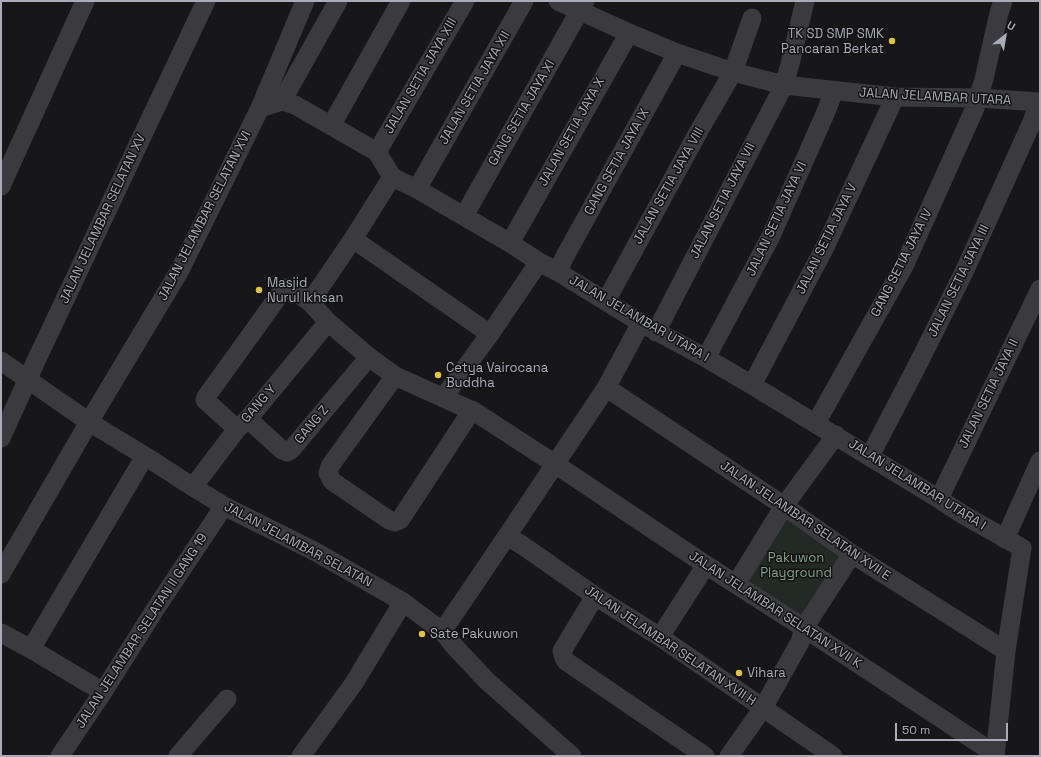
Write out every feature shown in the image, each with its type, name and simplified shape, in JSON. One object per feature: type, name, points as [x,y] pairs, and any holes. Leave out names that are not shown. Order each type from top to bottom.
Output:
[{"type":"street","points":[[1,186],[85,1]]},
{"type":"street","name":"JALAN JELAMBAR SELATAN XV","points":[[1,438],[206,1]]},
{"type":"street","name":"JALAN JELAMBAR SELATAN XVI","points":[[1,574],[89,422],[180,270],[260,108],[305,1]]},
{"type":"street","points":[[282,101],[338,1]]},
{"type":"street","points":[[331,126],[401,1]]},
{"type":"street","name":"JALAN SETIA JAYA XIII","points":[[376,152],[465,1]]},
{"type":"street","name":"JALAN SETIA JAYA XII","points":[[421,182],[524,1]]},
{"type":"street","name":"JALAN JELAMBAR UTARA","points":[[558,1],[583,6],[629,33],[678,53],[733,72],[784,85],[895,97],[978,98],[1040,102]]},
{"type":"street","name":"JALAN SETIA JAYA VII","points":[[442,631],[606,388],[653,324],[784,85],[805,1]]},
{"type":"street","name":"GANG SETIA JAYA IV","points":[[816,423],[904,266],[972,115],[978,98],[1003,1]]},
{"type":"street","name":"GANG SETIA JAYA XI","points":[[464,216],[583,6]]},
{"type":"street","name":"JALAN SETIA JAYA VIII","points":[[606,301],[700,129],[733,72],[752,18]]},
{"type":"street","name":"JALAN SETIA JAYA X","points":[[513,237],[629,33]]},
{"type":"street","name":"GANG SETIA JAYA IX","points":[[558,272],[564,258],[678,53]]},
{"type":"street","name":"JALAN SETIA JAYA VI","points":[[710,352],[771,236],[834,91]]},
{"type":"street","name":"JALAN SETIA JAYA V","points":[[753,382],[825,247],[895,97]]},
{"type":"street","points":[[260,108],[282,101],[294,105],[376,152],[392,177],[353,239],[310,302]]},
{"type":"street","name":"JALAN SETIA JAYA III","points":[[870,456],[965,270],[1040,102]]},
{"type":"street","name":"JALAN JELAMBAR UTARA I","points":[[392,177],[421,182],[464,216],[513,237],[539,262],[606,301],[710,352],[816,423],[962,514],[1022,548],[1006,651]]},
{"type":"street","points":[[353,239],[490,334]]},
{"type":"street","points":[[443,398],[490,334],[539,262]]},
{"type":"street","name":"JALAN JELAMBAR SELATAN XVII K","points":[[243,424],[205,400],[206,397],[285,288],[290,288],[310,302],[328,322],[369,357],[395,376],[472,410],[995,755]]},
{"type":"street","name":"JALAN SETIA JAYA II","points":[[939,499],[1040,289]]},
{"type":"street","name":"GANG Y","points":[[193,487],[328,322]]},
{"type":"street","name":"GANG Z","points":[[243,424],[287,452],[369,357]]},
{"type":"street","name":"JALAN JELAMBAR SELATAN","points":[[1,362],[89,422],[224,506],[316,552],[403,602],[442,631],[454,647],[487,681],[572,756]]},
{"type":"street","points":[[395,376],[330,466],[328,473],[332,481],[390,520],[395,522],[400,520],[472,410]]},
{"type":"street","name":"JALAN JELAMBAR SELATAN XVII E","points":[[606,388],[784,506],[852,554],[1006,651]]},
{"type":"street","points":[[736,584],[784,506],[836,435]]},
{"type":"street","points":[[31,649],[145,456]]},
{"type":"street","points":[[1005,539],[1040,461]]},
{"type":"street","name":"JALAN JELAMBAR SELATAN II GANG 19","points":[[60,756],[224,506]]},
{"type":"street","name":"JALAN JELAMBAR SELATAN XVII H","points":[[507,536],[595,596],[660,637],[833,756]]},
{"type":"street","points":[[729,756],[763,708],[800,642],[804,628],[852,554]]},
{"type":"street","points":[[660,637],[706,565]]},
{"type":"street","points":[[595,596],[562,651],[564,658],[567,662],[705,756]]},
{"type":"street","points":[[301,756],[354,684],[403,602]]},
{"type":"street","points":[[1,632],[103,692]]},
{"type":"street","points":[[995,755],[1006,651]]},
{"type":"street","points":[[178,756],[227,699]]},
{"type":"green space","name":"Pakuwon Playground","points":[[784,506],[852,554],[804,628],[736,584]]},
{"type":"place","name":"TK SD SMP SMK Pancaran Berkat","points":[[892,41]]},
{"type":"place","name":"Masjid Nurul Ikhsan","points":[[259,290]]},
{"type":"place","name":"Cetya Vairocana Buddha","points":[[438,375]]},
{"type":"place","name":"Sate Pakuwon","points":[[422,634]]},
{"type":"place","name":"Vihara","points":[[739,673]]}]
